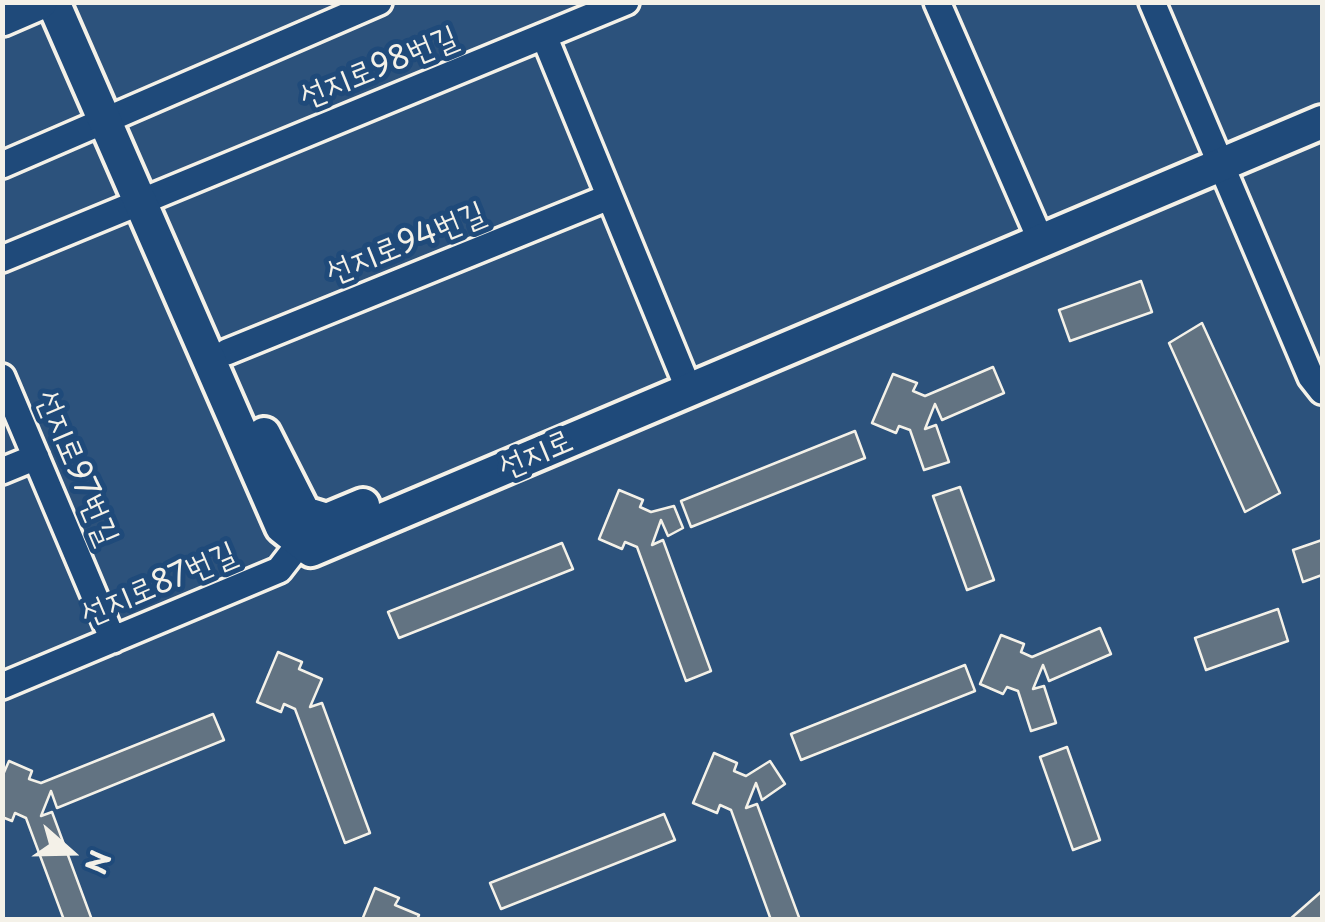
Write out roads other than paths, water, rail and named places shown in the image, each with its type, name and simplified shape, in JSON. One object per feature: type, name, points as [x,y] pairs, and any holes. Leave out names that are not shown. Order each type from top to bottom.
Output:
[{"type":"main road","points":[[2,18],[39,2]]},
{"type":"street","points":[[53,2],[114,119]]},
{"type":"street","points":[[72,2],[114,119],[282,527],[310,530],[227,352],[148,198]]},
{"type":"street","points":[[2,166],[379,2]]},
{"type":"street","name":"선지로98번길","points":[[148,198],[626,2]]},
{"type":"street","points":[[937,2],[1037,234]]},
{"type":"street","points":[[1152,2],[1310,377],[1322,391]]},
{"type":"street","points":[[544,36],[685,382]]},
{"type":"street","name":"선지로","points":[[1220,157],[1322,105]]},
{"type":"street","name":"선지로","points":[[310,530],[327,520],[685,382],[1220,157],[1322,122]]},
{"type":"street","points":[[2,259],[148,198]]},
{"type":"street","name":"선지로94번길","points":[[227,352],[609,198]]},
{"type":"street","name":"선지로97번길","points":[[2,377],[112,640]]},
{"type":"street","points":[[2,471],[36,457]]},
{"type":"street","name":"선지로87번길","points":[[2,686],[279,570],[310,530]]}]
